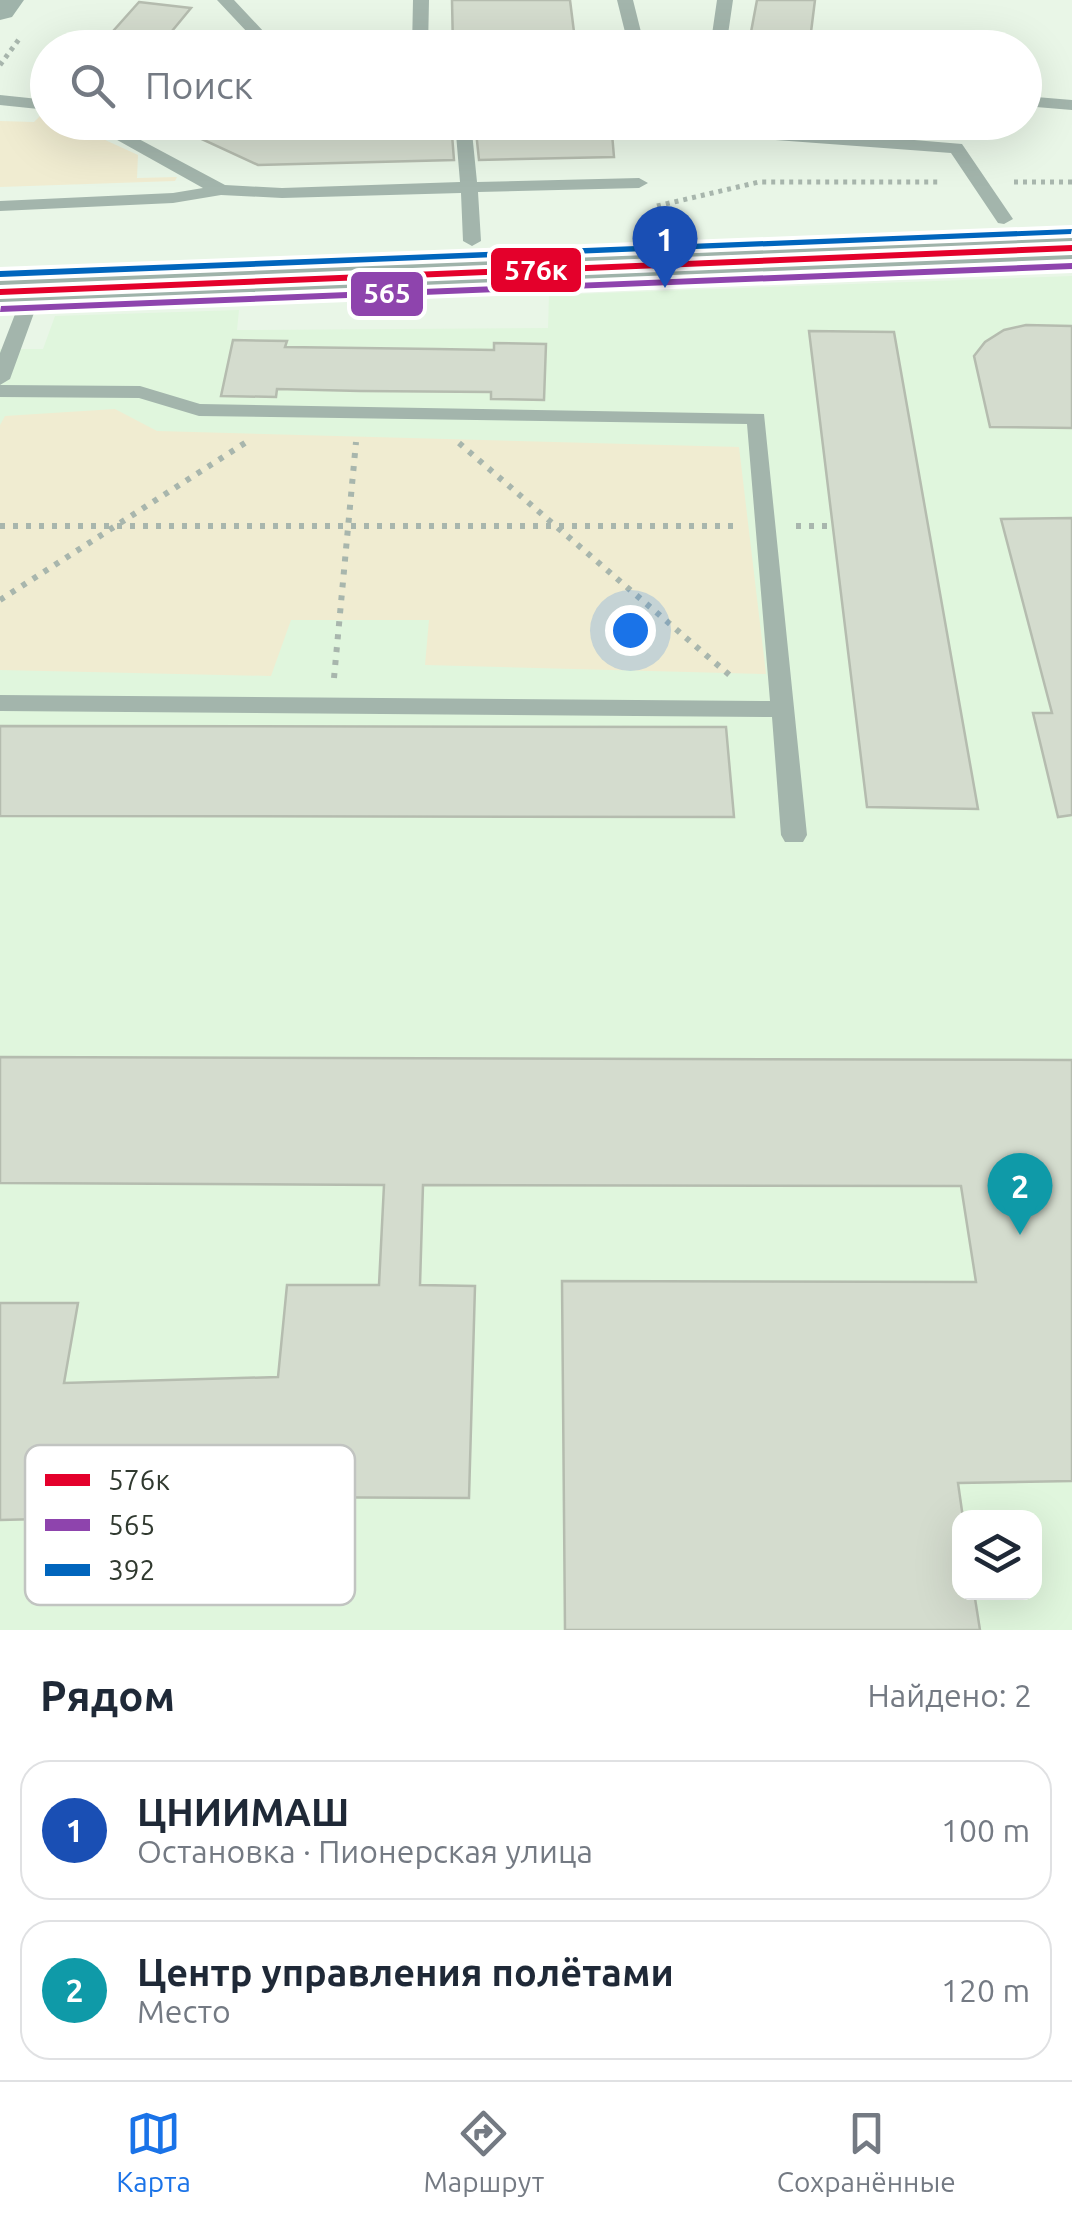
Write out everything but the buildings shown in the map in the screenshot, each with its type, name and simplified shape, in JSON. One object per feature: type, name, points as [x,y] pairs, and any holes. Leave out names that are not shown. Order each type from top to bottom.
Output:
[{"type":"main road","points":[[0,10],[7,0]]},
{"type":"main road","points":[[0,260],[1072,216]]},
{"type":"main road","points":[[16,292],[1072,248]]},
{"type":"lane","points":[[225,0],[253,30]]},
{"type":"lane","points":[[420,30],[421,0]]},
{"type":"lane","points":[[625,0],[632,30]]},
{"type":"lane","points":[[721,30],[726,0]]},
{"type":"lane","points":[[0,100],[30,102]]},
{"type":"lane","points":[[1042,102],[1072,105]]},
{"type":"lane","points":[[127,140],[220,190]]},
{"type":"lane","points":[[465,140],[472,240]]},
{"type":"lane","points":[[840,140],[956,148],[1004,219]]},
{"type":"lane","points":[[894,144],[895,140]]},
{"type":"lane","points":[[0,206],[173,198],[220,190],[282,193],[639,183]]},
{"type":"lane","points":[[0,379],[16,292]]},
{"type":"lane","points":[[0,391],[140,392],[199,410],[758,418],[768,526],[776,709],[794,835]]},
{"type":"lane","points":[[0,703],[776,709]]},
{"type":"path","points":[[641,207],[759,182],[1072,182]]},
{"type":"path","points":[[0,600],[295,412]]},
{"type":"path","points":[[331,705],[358,412]]},
{"type":"path","points":[[425,413],[554,526],[776,709]]},
{"type":"path","points":[[0,526],[833,526]]},
{"type":"shaded area","points":[[0,121],[30,122],[30,140],[105,140],[138,155],[137,178],[177,177],[175,181],[0,187]]},
{"type":"shaded area","points":[[1072,276],[1072,1630],[0,1630],[0,349],[43,349],[55,316],[239,310],[237,330],[548,328],[549,295]]},
{"type":"shaded area","points":[[115,409],[157,431],[739,447],[766,674],[425,665],[429,620],[291,620],[271,676],[0,670],[0,425],[5,416]]},
{"type":"transit line","name":"392","points":[[0,274],[1071,231]]},
{"type":"transit line","name":"576к","points":[[0,292],[1072,248]]},
{"type":"transit line","name":"565","points":[[1,309],[1072,266]]},
{"type":"place","name":"ЦНИИМАШ","points":[[665,288]]},
{"type":"place","name":"Центр управления полётами","points":[[1020,1235]]}]
